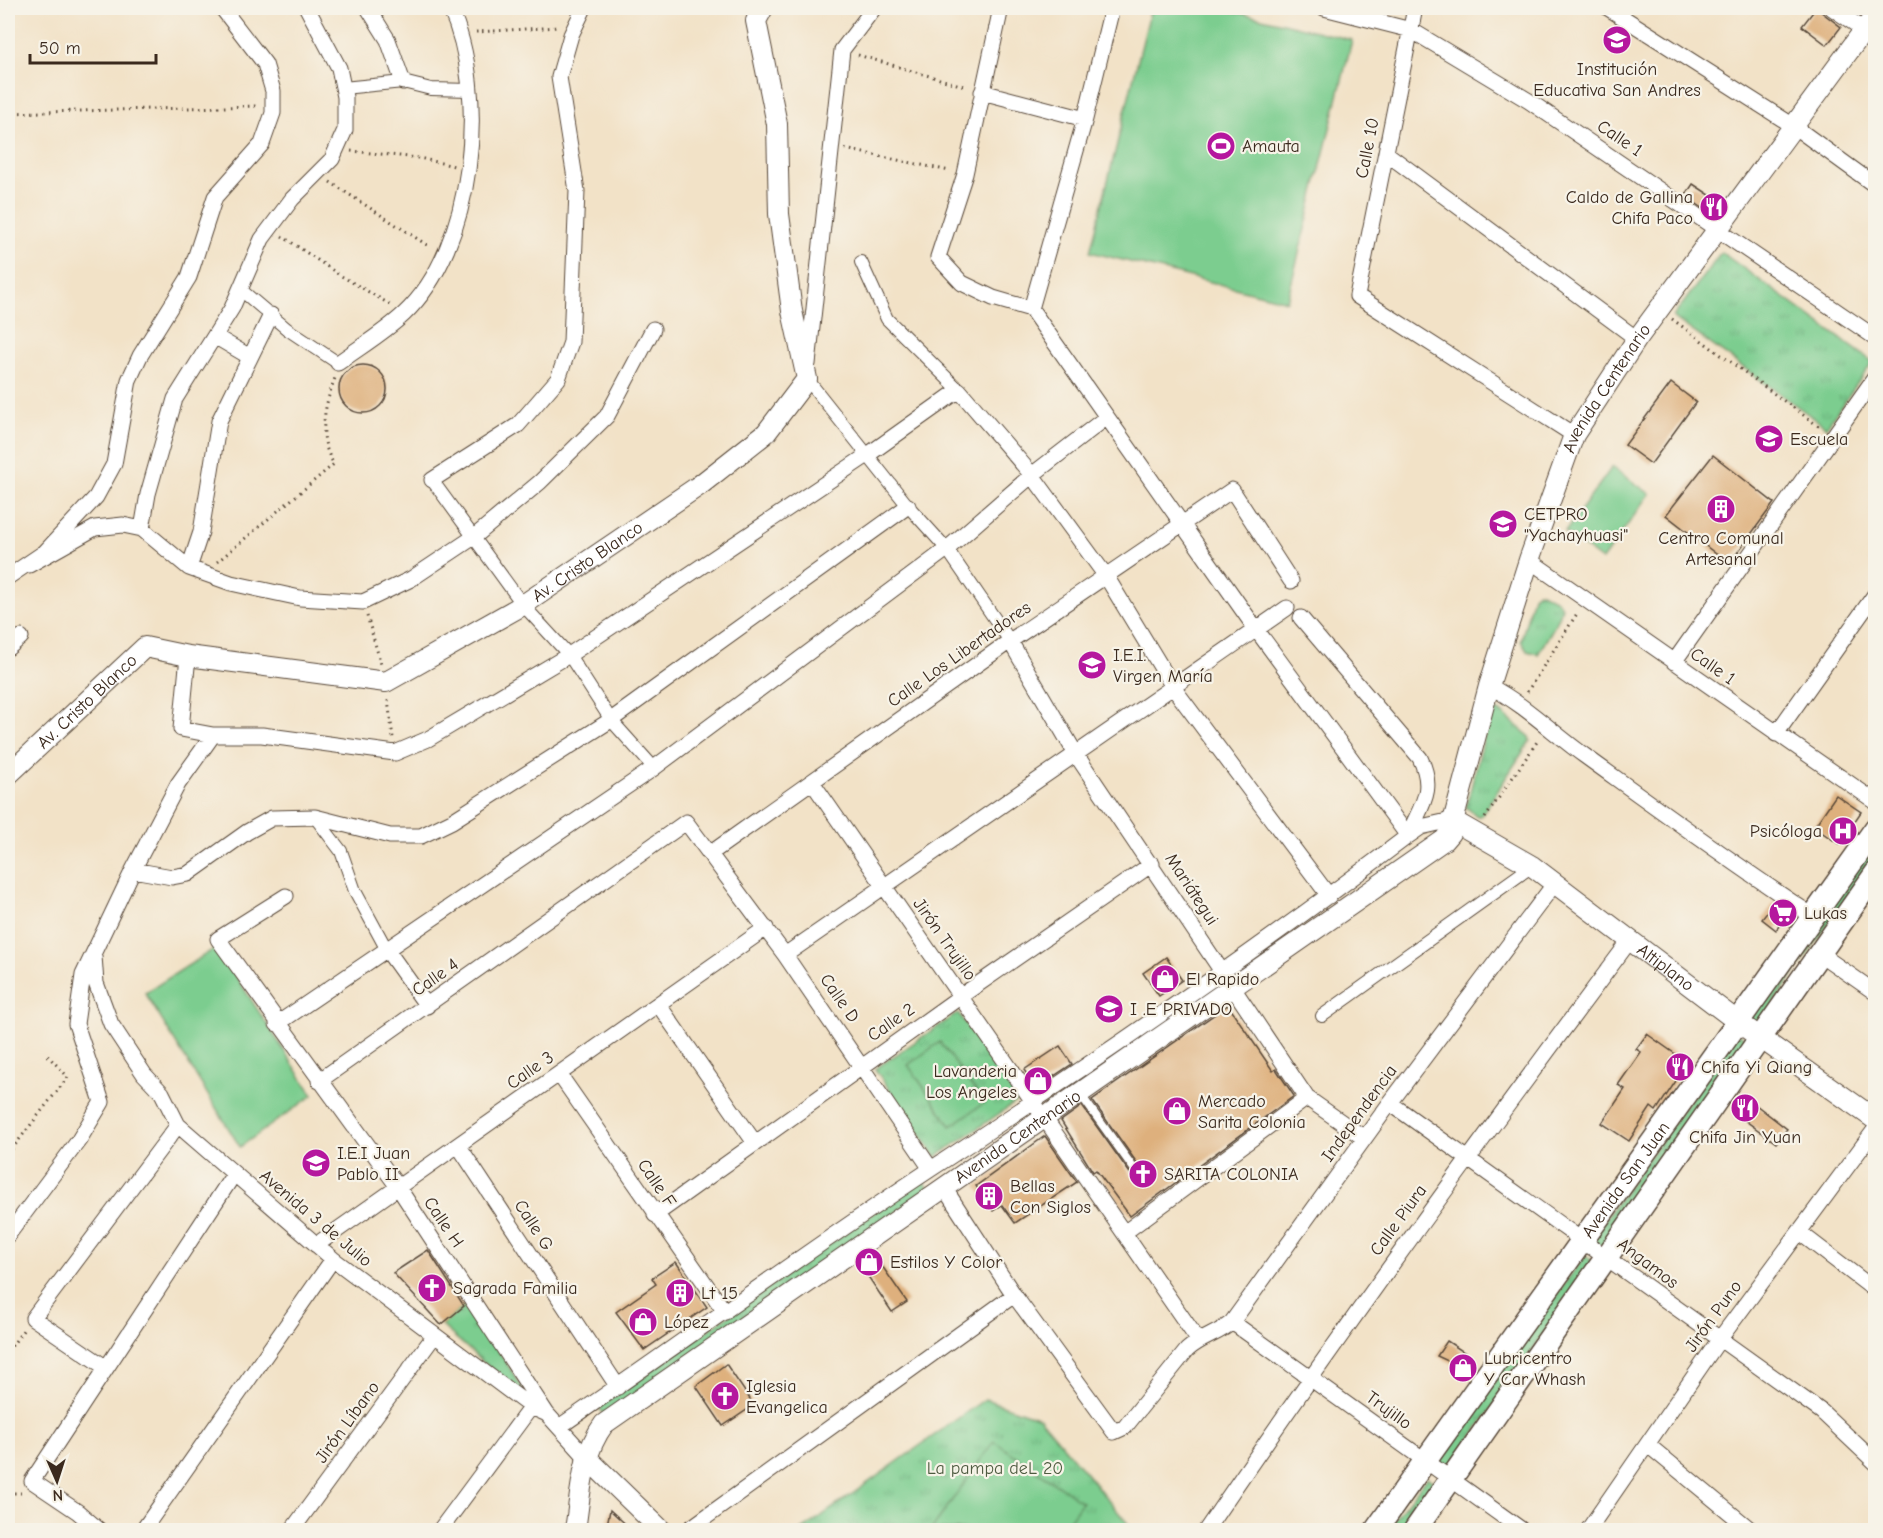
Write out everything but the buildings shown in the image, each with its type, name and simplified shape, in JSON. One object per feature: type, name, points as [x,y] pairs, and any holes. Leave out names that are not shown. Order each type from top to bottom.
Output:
[{"type":"main road","name":"Avenida San Juan","points":[[1376,1530],[1875,828]]},
{"type":"main road","name":"Avenida San Juan","points":[[1414,1530],[1608,1258],[1875,873]]},
{"type":"street","points":[[29,565],[45,552],[96,497],[114,464],[129,380],[140,356],[189,277],[215,197],[262,144],[273,106],[273,91],[265,64],[222,8]]},
{"type":"street","points":[[142,529],[175,399],[192,369],[216,337],[241,290],[252,260],[270,228],[292,199],[332,159],[345,130],[343,88],[339,68],[307,8]]},
{"type":"street","points":[[368,8],[388,40],[403,82]]},
{"type":"street","points":[[241,290],[271,315],[338,363],[405,313],[444,256],[464,198],[472,140],[471,80],[450,8]]},
{"type":"street","points":[[459,34],[464,8]]},
{"type":"street","points":[[584,8],[559,77],[577,191],[571,342],[558,379],[518,425],[432,480],[523,605],[568,655],[611,720],[654,768]]},
{"type":"street","points":[[762,8],[756,21],[777,124],[779,214],[792,311],[807,379],[869,454],[908,506],[947,549],[1010,641]]},
{"type":"street","points":[[807,379],[842,50],[873,8]]},
{"type":"street","points":[[1001,8],[965,174],[938,257],[962,283],[993,298],[1031,309],[1256,629],[1408,836]]},
{"type":"street","points":[[1031,309],[1085,119],[1112,8]]},
{"type":"street","name":"Calle 1","points":[[1324,8],[1411,30],[1529,101],[1718,228],[1875,338]]},
{"type":"street","name":"Calle 10","points":[[1415,8],[1358,296],[1574,435]]},
{"type":"street","points":[[1608,8],[1792,125],[1875,186]]},
{"type":"street","points":[[1832,8],[1872,27]]},
{"type":"street","name":"Avenida Centenario","points":[[575,1530],[586,1457],[592,1440],[604,1424],[943,1186],[1040,1110],[1227,979],[1437,847],[1450,833],[1489,686],[1529,560],[1574,435],[1637,339],[1792,125],[1872,27]]},
{"type":"street","points":[[343,88],[403,82],[431,89],[471,90]]},
{"type":"street","points":[[982,92],[1085,119]]},
{"type":"street","points":[[1386,153],[1637,339]]},
{"type":"street","points":[[861,262],[887,319],[959,390],[1032,475],[1106,576],[1173,687],[1329,896]]},
{"type":"street","points":[[197,570],[219,421],[271,315]]},
{"type":"street","points":[[8,577],[95,528],[123,525],[142,529],[197,570],[231,583],[300,598],[363,602],[411,579],[474,537],[540,482],[607,416],[653,329]]},
{"type":"street","points":[[216,337],[250,357]]},
{"type":"street","points":[[1674,662],[1875,376]]},
{"type":"street","name":"Av. Cristo Blanco","points":[[8,775],[145,647],[188,656],[386,682],[523,605],[700,485],[766,433],[807,379]]},
{"type":"street","points":[[188,656],[181,729],[213,735],[262,735],[395,753],[428,740],[568,655],[869,454],[959,390]]},
{"type":"street","points":[[277,1024],[654,768],[947,549],[1032,475],[1107,417]]},
{"type":"street","name":"Calle Los Libertadores","points":[[711,854],[1010,641],[1232,490],[1291,581]]},
{"type":"street","points":[[133,870],[172,877],[188,874],[272,818],[315,818],[390,836],[421,836],[452,821],[611,720],[908,506]]},
{"type":"street","name":"Calle 1","points":[[1529,560],[1875,802]]},
{"type":"street","points":[[1776,734],[1875,592]]},
{"type":"street","points":[[785,955],[886,888],[1287,608]]},
{"type":"street","points":[[1301,618],[1420,758],[1425,768],[1429,779],[1427,791],[1408,836]]},
{"type":"street","points":[[8,648],[21,637]]},
{"type":"street","name":"Mariátegui","points":[[1010,641],[1077,754],[1307,1098],[1364,1138]]},
{"type":"street","points":[[1489,686],[1519,704],[1547,728],[1701,841],[1813,916]]},
{"type":"street","points":[[8,1235],[79,1140],[102,1102],[76,1024],[83,975],[133,870],[178,784],[213,735]]},
{"type":"street","name":"Jirón Trujillo","points":[[812,782],[1198,1340]]},
{"type":"street","points":[[315,818],[341,851],[355,891],[387,950],[427,1006]]},
{"type":"street","name":"Avenida Centenario","points":[[560,1427],[931,1169],[1040,1110],[1080,1095],[1329,896],[1408,836],[1421,827],[1452,820]]},
{"type":"street","name":"Altiplano","points":[[1452,820],[1532,866],[1738,1022],[1875,1120]]},
{"type":"street","name":"Calle 4","points":[[320,1081],[686,822],[711,854]]},
{"type":"street","name":"Calle D","points":[[711,854],[863,1066],[931,1169]]},
{"type":"street","name":"Calle 2","points":[[655,1215],[961,996],[1152,864]]},
{"type":"street","points":[[1322,1016],[1532,866]]},
{"type":"street","name":"Independencia","points":[[1014,1295],[1114,1432],[1125,1427],[1176,1362],[1198,1340],[1223,1330],[1232,1322],[1364,1138],[1555,883]]},
{"type":"street","name":"Calle H","points":[[286,896],[218,939],[277,1024],[398,1187],[547,1414]]},
{"type":"street","name":"Calle 3","points":[[316,1245],[766,928]]},
{"type":"street","name":"Calle Piura","points":[[1206,1530],[1310,1377],[1468,1157],[1631,939]]},
{"type":"street","name":"Avenida 3 de Julio","points":[[94,953],[96,983],[111,1024],[144,1074],[162,1093],[178,1125],[333,1259],[531,1407],[547,1414],[586,1457]]},
{"type":"street","points":[[1820,954],[1875,993]]},
{"type":"street","points":[[657,1004],[755,1143]]},
{"type":"street","name":"Calle F","points":[[559,1074],[655,1215],[725,1312]]},
{"type":"street","points":[[1124,1233],[1307,1098]]},
{"type":"street","name":"Angamos","points":[[1390,1103],[1822,1412],[1875,1463]]},
{"type":"street","points":[[105,1366],[33,1318],[178,1125]]},
{"type":"street","name":"Jirón Puno","points":[[1588,1530],[1719,1340],[1875,1128]]},
{"type":"street","name":"Calle G","points":[[458,1145],[618,1387]]},
{"type":"street","points":[[99,1530],[78,1512],[32,1481],[105,1366],[234,1174]]},
{"type":"street","points":[[687,1530],[1014,1295],[943,1186]]},
{"type":"street","points":[[1799,1232],[1875,1291]]},
{"type":"street","points":[[143,1530],[333,1259]]},
{"type":"street","name":"Trujillo","points":[[1232,1322],[1522,1530]]},
{"type":"street","name":"Jirón Líbano","points":[[292,1530],[434,1336]]},
{"type":"street","points":[[440,1530],[531,1407]]},
{"type":"street","points":[[1648,1445],[1751,1530]]},
{"type":"street","points":[[586,1457],[661,1530]]},
{"type":"lane","points":[[1080,1095],[1137,1173]]},
{"type":"path","points":[[459,34],[576,26]]},
{"type":"path","points":[[842,50],[982,92]]},
{"type":"path","points":[[8,113],[273,106]]},
{"type":"path","points":[[832,146],[965,174]]},
{"type":"path","points":[[336,150],[419,158],[468,169]]},
{"type":"path","points":[[317,174],[444,256]]},
{"type":"path","points":[[270,228],[338,274],[405,313]]},
{"type":"path","points":[[1659,309],[1833,436]]},
{"type":"path","points":[[197,570],[334,464],[322,438],[329,392],[338,363]]},
{"type":"path","points":[[1519,704],[1586,600]]},
{"type":"path","points":[[1476,832],[1547,728]]},
{"type":"path","points":[[8,1154],[68,1077],[47,1055]]},
{"type":"path","points":[[8,1351],[33,1318]]},
{"type":"green space","name":"Amauta","points":[[1151,8],[1221,8],[1352,40],[1287,301],[1090,252]]},
{"type":"green space","points":[[1721,252],[1873,362],[1826,427],[1673,317]]},
{"type":"green space","points":[[1612,467],[1650,494],[1602,560],[1565,532]]},
{"type":"green space","points":[[1539,591],[1557,600],[1562,607],[1559,618],[1538,654],[1527,651],[1521,641],[1533,596]]},
{"type":"green space","points":[[1491,711],[1499,711],[1529,736],[1530,741],[1481,816],[1477,816],[1466,807]]},
{"type":"green space","points":[[1875,833],[1875,856],[1761,1022],[1757,1024],[1749,1017]]},
{"type":"green space","points":[[217,947],[313,1095],[240,1147],[145,993]]},
{"type":"green space","points":[[958,1013],[1019,1100],[936,1157],[875,1069]]},
{"type":"green space","points":[[1738,1032],[1747,1041],[1605,1245],[1599,1246],[1591,1239]]},
{"type":"green space","points":[[940,1042],[984,1103],[951,1126],[908,1065]]},
{"type":"green space","points":[[923,1178],[929,1189],[605,1417],[599,1407]]},
{"type":"green space","points":[[1585,1255],[1593,1262],[1448,1472],[1436,1462]]},
{"type":"green space","points":[[468,1303],[525,1392],[522,1396],[441,1325]]},
{"type":"green space","name":"La pampa deL 20","points":[[985,1399],[1040,1418],[1129,1525],[1125,1530],[802,1530]]},
{"type":"green space","points":[[994,1441],[1082,1502],[1062,1530],[931,1530]]},
{"type":"green space","points":[[1427,1477],[1437,1485],[1405,1530],[1386,1530]]},
{"type":"place","name":"Institución Educativa San Andres","points":[[1617,40]]},
{"type":"place","name":"Amauta","points":[[1221,146]]},
{"type":"place","name":"Caldo de Gallina Chifa Paco","points":[[1714,207]]},
{"type":"place","name":"Escuela","points":[[1769,439]]},
{"type":"place","name":"Centro Comunal Artesanal","points":[[1721,509]]},
{"type":"place","name":"CETPRO \"Yachayhuasi\"","points":[[1503,524]]},
{"type":"place","name":"I.E.I. Virgen María","points":[[1092,665]]},
{"type":"place","name":"Psicóloga","points":[[1843,831]]},
{"type":"place","name":"Lukas","points":[[1783,913]]},
{"type":"place","name":"El Rapido","points":[[1165,979]]},
{"type":"place","name":"I .E PRIVADO","points":[[1109,1009]]},
{"type":"place","name":"Chifa Yi Qiang","points":[[1680,1067]]},
{"type":"place","name":"Lavanderia Los Angeles","points":[[1038,1081]]},
{"type":"place","name":"Chifa Jin Yuan","points":[[1745,1108]]},
{"type":"place","name":"Mercado Sarita Colonia","points":[[1177,1111]]},
{"type":"place","name":"I.E.I Juan Pablo II","points":[[316,1163]]},
{"type":"place","name":"SARITA COLONIA","points":[[1143,1174]]},
{"type":"place","name":"Bellas Con Siglos","points":[[989,1196]]},
{"type":"place","name":"Estilos Y Color","points":[[869,1262]]},
{"type":"place","name":"Sagrada Familia","points":[[432,1288]]},
{"type":"place","name":"Lt 15","points":[[680,1293]]},
{"type":"place","name":"López","points":[[643,1322]]},
{"type":"place","name":"Lubricentro Y Car Whash","points":[[1463,1368]]},
{"type":"place","name":"Iglesia Evangelica","points":[[725,1396]]}]
